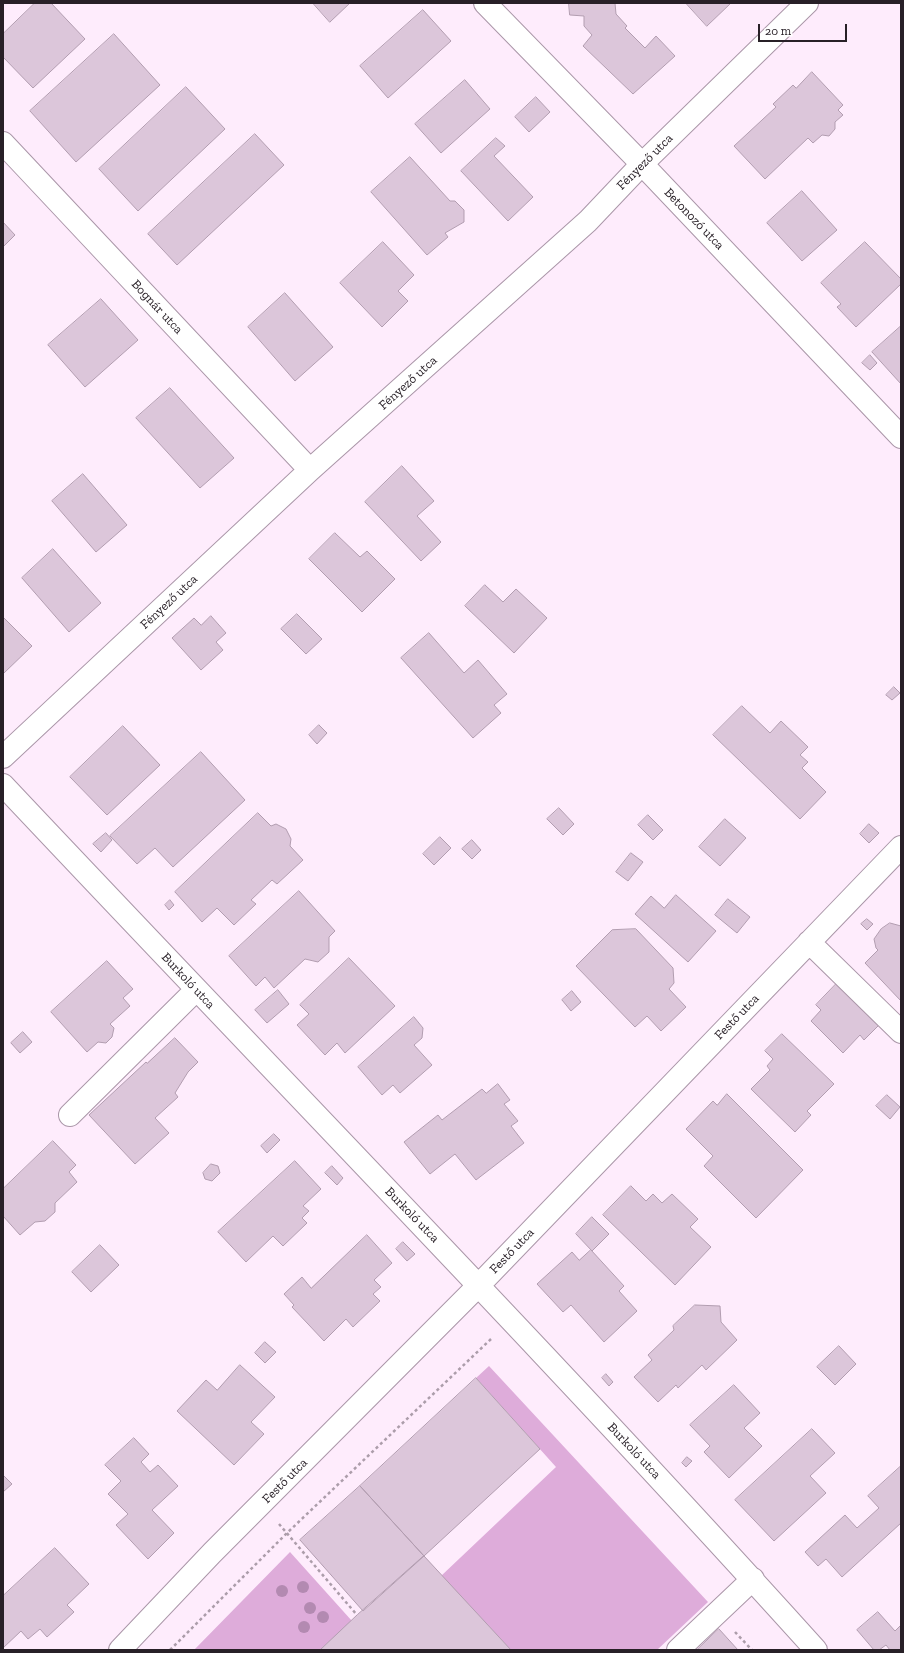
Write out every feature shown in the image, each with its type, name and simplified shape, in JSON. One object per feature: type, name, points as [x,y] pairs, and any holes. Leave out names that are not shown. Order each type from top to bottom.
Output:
[{"type":"street","name":"Betonozó utca","points":[[485,3],[642,164],[901,437]]},
{"type":"street","name":"Fényező utca","points":[[3,757],[310,470],[588,220],[642,164],[807,3]]},
{"type":"street","name":"Bognár utca","points":[[3,143],[310,470]]},
{"type":"street","name":"Burkoló utca","points":[[3,785],[196,990],[512,1320],[753,1579],[816,1650]]},
{"type":"street","name":"Festő utca","points":[[120,1650],[212,1553],[459,1306],[901,847]]},
{"type":"street","points":[[809,942],[901,1032]]},
{"type":"street","points":[[70,1115],[196,990]]},
{"type":"street","points":[[678,1650],[753,1579]]},
{"type":"path","points":[[459,1306],[496,1346]]},
{"type":"path","points":[[170,1650],[287,1533],[512,1320]]},
{"type":"path","points":[[297,1546],[357,1615]]},
{"type":"path","points":[[726,1606],[732,1629],[752,1650]]},
{"type":"shaded area","points":[[489,1366],[708,1602],[657,1650],[511,1650],[441,1576],[556,1467],[476,1378]]},
{"type":"shaded area","points":[[290,1552],[352,1621],[320,1650],[194,1650]]},
{"type":"building","points":[[35,3],[51,3],[85,39],[33,88],[3,57],[3,34]]},
{"type":"building","points":[[313,3],[350,3],[330,22]]},
{"type":"building","points":[[569,3],[615,3],[616,14],[627,26],[625,28],[645,48],[656,36],[675,56],[633,94],[583,46],[592,35],[584,26],[584,16],[570,15]]},
{"type":"building","points":[[686,3],[731,3],[707,26]]},
{"type":"building","points":[[423,10],[451,41],[388,98],[360,66]]},
{"type":"building","points":[[114,34],[160,85],[76,162],[30,111]]},
{"type":"building","points":[[812,72],[843,105],[838,110],[843,115],[835,122],[835,129],[829,136],[822,135],[813,143],[808,138],[765,179],[734,146],[776,107],[773,104],[793,85],[796,88]]},
{"type":"building","points":[[465,80],[490,109],[441,153],[415,124]]},
{"type":"building","points":[[186,87],[225,129],[138,211],[99,169]]},
{"type":"building","points":[[536,97],[550,112],[529,132],[515,117]]},
{"type":"building","points":[[255,134],[284,165],[177,265],[148,234]]},
{"type":"building","points":[[496,138],[505,146],[494,156],[533,197],[508,221],[461,171]]},
{"type":"building","points":[[410,157],[450,201],[455,201],[464,210],[464,222],[445,233],[448,237],[427,255],[371,192]]},
{"type":"building","points":[[802,191],[837,230],[802,261],[767,223]]},
{"type":"building","points":[[3,222],[15,235],[3,247]]},
{"type":"building","points":[[383,242],[414,275],[398,291],[408,301],[382,327],[340,283]]},
{"type":"building","points":[[865,242],[901,279],[901,284],[856,327],[837,307],[841,304],[821,283]]},
{"type":"building","points":[[285,293],[333,347],[295,381],[248,327]]},
{"type":"building","points":[[101,299],[138,340],[85,387],[48,345]]},
{"type":"building","points":[[901,326],[901,384],[872,352]]},
{"type":"building","points":[[870,355],[877,363],[870,370],[862,363]]},
{"type":"building","points":[[170,388],[234,458],[200,488],[136,418]]},
{"type":"building","points":[[402,466],[434,501],[417,516],[441,542],[421,561],[365,502]]},
{"type":"building","points":[[83,474],[127,525],[96,552],[52,501]]},
{"type":"building","points":[[335,533],[360,557],[367,551],[395,579],[362,612],[309,559]]},
{"type":"building","points":[[53,549],[101,603],[69,632],[22,578]]},
{"type":"building","points":[[485,585],[503,602],[516,589],[547,618],[514,653],[465,606]]},
{"type":"building","points":[[297,614],[322,639],[306,654],[281,629]]},
{"type":"building","points":[[211,616],[226,633],[216,642],[223,650],[201,670],[172,638],[194,618],[201,625]]},
{"type":"building","points":[[3,617],[32,646],[3,674]]},
{"type":"building","points":[[429,633],[464,673],[478,660],[507,694],[494,705],[501,713],[473,738],[401,658]]},
{"type":"building","points":[[894,687],[900,693],[892,700],[886,695]]},
{"type":"building","points":[[742,706],[770,733],[781,721],[808,747],[800,755],[808,762],[802,768],[826,792],[800,819],[713,735]]},
{"type":"building","points":[[319,725],[327,733],[317,744],[309,735]]},
{"type":"building","points":[[123,726],[160,765],[107,815],[70,777]]},
{"type":"building","points":[[201,752],[245,800],[173,867],[155,848],[137,864],[110,836]]},
{"type":"building","points":[[559,808],[574,824],[563,835],[547,819]]},
{"type":"building","points":[[258,813],[271,826],[276,824],[286,829],[291,839],[290,846],[303,860],[277,884],[272,880],[251,900],[256,904],[234,925],[217,908],[202,922],[175,892]]},
{"type":"building","points":[[648,815],[663,830],[653,840],[638,825]]},
{"type":"building","points":[[725,819],[746,838],[720,866],[699,847]]},
{"type":"building","points":[[869,824],[879,833],[869,843],[860,834]]},
{"type":"building","points":[[106,833],[112,840],[101,852],[93,844]]},
{"type":"building","points":[[440,837],[451,848],[434,865],[423,854]]},
{"type":"building","points":[[472,840],[481,850],[472,859],[462,849]]},
{"type":"building","points":[[631,853],[643,862],[628,881],[616,872]]},
{"type":"building","points":[[299,891],[335,931],[329,937],[329,952],[318,962],[305,959],[274,988],[265,977],[256,986],[229,956]]},
{"type":"building","points":[[676,895],[716,931],[688,962],[635,914],[651,896],[664,908]]},
{"type":"building","points":[[728,899],[750,917],[737,933],[715,915]]},
{"type":"building","points":[[170,900],[174,905],[169,910],[165,905]]},
{"type":"building","points":[[867,919],[873,924],[867,930],[861,924]]},
{"type":"building","points":[[890,923],[901,926],[901,1001],[865,963],[878,950],[874,939],[881,929]]},
{"type":"building","points":[[636,929],[673,968],[674,983],[669,989],[686,1007],[661,1031],[647,1016],[635,1027],[576,966],[612,930]]},
{"type":"building","points":[[349,958],[395,1006],[345,1053],[337,1043],[325,1055],[297,1025],[309,1014],[300,1005]]},
{"type":"building","points":[[107,961],[133,989],[123,998],[130,1006],[110,1024],[114,1028],[112,1037],[106,1043],[98,1042],[87,1052],[51,1012]]},
{"type":"building","points":[[840,980],[882,1022],[864,1040],[860,1035],[843,1053],[811,1021],[821,1010],[816,1005]]},
{"type":"building","points":[[278,990],[289,1004],[267,1023],[255,1010]]},
{"type":"building","points":[[572,991],[581,1002],[571,1011],[562,1000]]},
{"type":"building","points":[[414,1017],[423,1028],[422,1038],[414,1045],[432,1065],[400,1093],[393,1085],[382,1095],[358,1067]]},
{"type":"building","points":[[23,1032],[32,1042],[20,1053],[11,1043]]},
{"type":"building","points":[[782,1034],[834,1084],[807,1111],[811,1115],[795,1132],[751,1089],[770,1070],[767,1066],[773,1059],[765,1051]]},
{"type":"building","points":[[175,1038],[198,1062],[188,1072],[175,1093],[178,1097],[155,1118],[169,1133],[135,1164],[89,1115],[146,1062],[147,1063]]},
{"type":"building","points":[[498,1084],[510,1100],[504,1104],[518,1121],[511,1126],[524,1143],[476,1180],[455,1154],[430,1174],[404,1142],[438,1115],[442,1120],[482,1089],[486,1093]]},
{"type":"building","points":[[727,1094],[803,1170],[756,1218],[704,1166],[713,1156],[686,1129],[713,1101],[717,1105]]},
{"type":"building","points":[[887,1095],[900,1107],[890,1119],[876,1106]]},
{"type":"building","points":[[274,1134],[280,1140],[267,1153],[261,1146]]},
{"type":"building","points":[[53,1141],[76,1165],[69,1172],[77,1182],[55,1203],[55,1212],[45,1221],[35,1222],[20,1235],[3,1216],[3,1189]]},
{"type":"building","points":[[295,1161],[321,1189],[303,1206],[309,1211],[302,1218],[307,1223],[283,1246],[273,1236],[246,1262],[218,1232]]},
{"type":"building","points":[[211,1164],[218,1166],[220,1173],[212,1181],[205,1179],[203,1173]]},
{"type":"building","points":[[332,1166],[343,1178],[337,1185],[325,1173]]},
{"type":"building","points":[[631,1186],[646,1201],[653,1194],[662,1203],[672,1194],[698,1219],[690,1227],[711,1247],[675,1285],[603,1215]]},
{"type":"building","points":[[592,1217],[609,1234],[592,1251],[576,1234]]},
{"type":"building","points":[[367,1235],[392,1263],[374,1280],[381,1287],[373,1294],[380,1301],[353,1327],[346,1319],[324,1341],[292,1307],[294,1305],[284,1294],[302,1277],[311,1288]]},
{"type":"building","points":[[403,1242],[415,1254],[407,1261],[396,1249]]},
{"type":"building","points":[[100,1245],[119,1265],[91,1292],[72,1272]]},
{"type":"building","points":[[591,1250],[624,1286],[619,1291],[637,1311],[604,1342],[571,1305],[563,1312],[537,1284],[572,1252],[579,1260]]},
{"type":"building","points":[[695,1305],[720,1306],[721,1322],[737,1340],[706,1370],[702,1365],[678,1388],[676,1385],[658,1402],[634,1377],[652,1360],[648,1355],[674,1330],[673,1326]]},
{"type":"building","points":[[265,1342],[276,1352],[265,1363],[255,1353]]},
{"type":"building","points":[[839,1346],[856,1364],[835,1385],[817,1367]]},
{"type":"building","points":[[240,1365],[275,1397],[251,1422],[264,1434],[234,1465],[177,1411],[206,1380],[217,1390]]},
{"type":"building","points":[[606,1374],[613,1382],[609,1386],[602,1378]]},
{"type":"building","points":[[476,1378],[540,1449],[424,1556],[360,1486]]},
{"type":"building","points":[[734,1385],[760,1413],[744,1428],[762,1446],[729,1478],[704,1452],[710,1446],[690,1425]]},
{"type":"building","points":[[812,1429],[835,1453],[810,1476],[826,1493],[774,1541],[735,1500]]},
{"type":"building","points":[[134,1438],[149,1454],[141,1462],[150,1472],[158,1465],[178,1486],[152,1510],[174,1533],[148,1559],[116,1525],[128,1514],[108,1494],[121,1481],[105,1465]]},
{"type":"building","points":[[687,1457],[692,1461],[686,1467],[682,1463]]},
{"type":"building","points":[[901,1466],[901,1523],[842,1577],[826,1559],[818,1566],[805,1552],[845,1515],[857,1528],[879,1508],[868,1496]]},
{"type":"building","points":[[3,1475],[12,1484],[3,1492]]},
{"type":"building","points":[[360,1486],[424,1556],[363,1611],[300,1540]]},
{"type":"building","points":[[55,1548],[89,1584],[67,1605],[74,1612],[47,1637],[40,1629],[28,1639],[21,1631],[3,1648],[3,1596]]},
{"type":"building","points":[[424,1556],[511,1650],[320,1650],[357,1615]]},
{"type":"building","points":[[878,1612],[895,1631],[901,1625],[901,1650],[890,1650],[886,1645],[879,1650],[874,1650],[857,1630]]},
{"type":"building","points":[[719,1629],[738,1650],[697,1650]]}]
